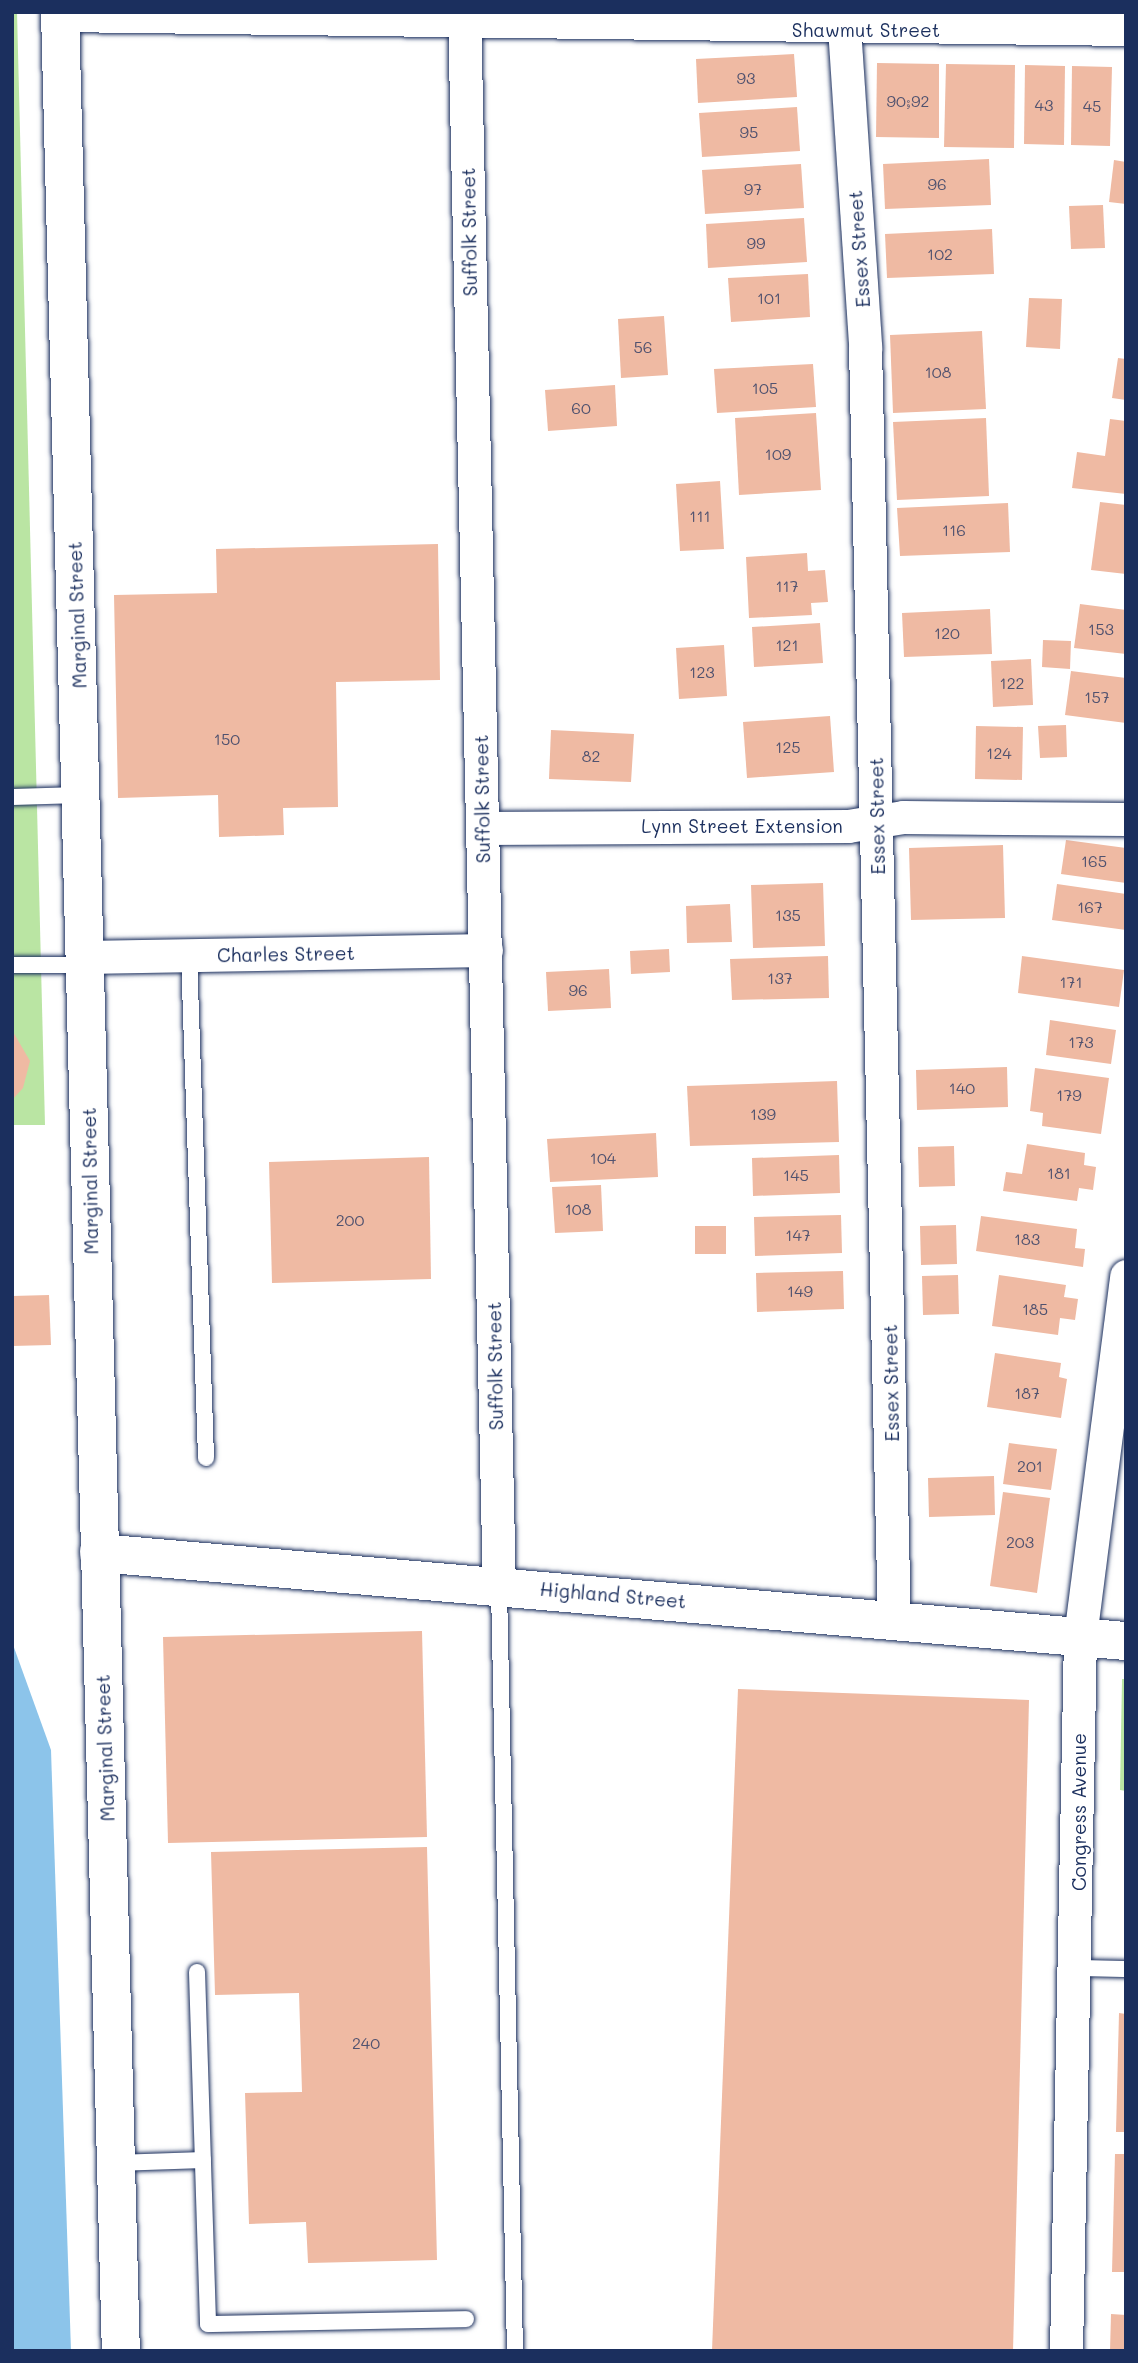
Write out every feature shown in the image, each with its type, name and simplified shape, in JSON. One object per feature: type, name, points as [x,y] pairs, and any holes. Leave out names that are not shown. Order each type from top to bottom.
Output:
[{"type":"main road","name":"Marginal Street","points":[[60,14],[121,2351]]},
{"type":"main road","name":"Highland Street","points":[[99,1553],[499,1585],[1126,1641]]},
{"type":"street","name":"Shawmut Street","points":[[60,14],[843,21],[1126,29]]},
{"type":"street","name":"Suffolk Street","points":[[464,18],[499,1585]]},
{"type":"street","name":"Essex Street","points":[[843,21],[865,347],[894,1621]]},
{"type":"street","name":"Lynn Street Extension","points":[[483,828],[1126,820]]},
{"type":"street","name":"Charles Street","points":[[86,961],[188,955],[486,950]]},
{"type":"street","name":"Congress Avenue","points":[[1066,2351],[1078,1968],[1080,1637],[1126,1276]]},
{"type":"lane","points":[[12,797],[82,795]]},
{"type":"lane","points":[[188,955],[206,1458]]},
{"type":"lane","points":[[12,965],[86,961]]},
{"type":"lane","points":[[499,1585],[515,2351]]},
{"type":"lane","points":[[1078,1968],[1126,1969]]},
{"type":"lane","points":[[197,1972],[208,2324],[466,2319]]},
{"type":"lane","points":[[116,2163],[203,2160]]},
{"type":"green space","points":[[12,12],[17,12],[45,1125],[12,1125]]},
{"type":"green space","points":[[1122,1679],[1126,1679],[1126,1791],[1120,1790]]},
{"type":"water","points":[[12,1642],[51,1750],[71,2351],[12,2351]]},
{"type":"building","points":[[794,54],[797,97],[698,103],[696,59]]},
{"type":"building","points":[[877,63],[939,64],[939,138],[876,137]]},
{"type":"building","points":[[946,64],[1015,65],[1014,148],[944,147]]},
{"type":"building","points":[[1025,65],[1065,66],[1064,145],[1024,144]]},
{"type":"building","points":[[1072,66],[1112,67],[1110,146],[1071,145]]},
{"type":"building","points":[[797,107],[800,151],[702,157],[699,113]]},
{"type":"building","points":[[989,159],[991,205],[885,209],[883,164]]},
{"type":"building","points":[[1114,160],[1126,162],[1126,204],[1109,202]]},
{"type":"building","points":[[801,164],[804,208],[705,214],[702,170]]},
{"type":"building","points":[[1103,205],[1105,248],[1071,249],[1069,206]]},
{"type":"building","points":[[804,218],[807,262],[708,268],[706,224]]},
{"type":"building","points":[[992,229],[994,274],[887,278],[885,234]]},
{"type":"building","points":[[808,274],[810,317],[731,322],[728,278]]},
{"type":"building","points":[[1029,298],[1062,299],[1060,349],[1026,347]]},
{"type":"building","points":[[664,316],[668,375],[621,378],[618,319]]},
{"type":"building","points":[[982,331],[986,409],[893,413],[890,335]]},
{"type":"building","points":[[1118,358],[1126,359],[1126,400],[1112,398]]},
{"type":"building","points":[[813,364],[816,407],[717,413],[714,369]]},
{"type":"building","points":[[615,385],[617,426],[548,431],[545,390]]},
{"type":"building","points":[[816,413],[821,490],[739,495],[735,418]]},
{"type":"building","points":[[986,418],[989,496],[897,500],[893,422]]},
{"type":"building","points":[[1110,419],[1126,421],[1126,494],[1072,488],[1077,452],[1105,456]]},
{"type":"building","points":[[720,481],[724,549],[680,551],[676,484]]},
{"type":"building","points":[[1100,502],[1126,505],[1126,574],[1091,570]]},
{"type":"building","points":[[1008,503],[1010,552],[900,556],[897,508]]},
{"type":"building","points":[[438,544],[440,680],[336,682],[338,807],[283,808],[284,835],[219,837],[218,795],[118,798],[114,595],[217,593],[216,549]]},
{"type":"building","points":[[807,553],[808,571],[825,570],[828,602],[811,603],[812,615],[749,618],[746,557]]},
{"type":"building","points":[[1080,604],[1126,610],[1126,654],[1074,648]]},
{"type":"building","points":[[990,609],[992,654],[904,657],[902,613]]},
{"type":"building","points":[[820,623],[823,663],[754,667],[752,627]]},
{"type":"building","points":[[1043,640],[1071,641],[1070,669],[1042,667]]},
{"type":"building","points":[[724,645],[727,696],[679,699],[676,648]]},
{"type":"building","points":[[1031,659],[1033,705],[993,707],[991,661]]},
{"type":"building","points":[[1071,671],[1126,678],[1126,723],[1065,715]]},
{"type":"building","points":[[830,716],[834,772],[747,778],[743,722]]},
{"type":"building","points":[[1066,725],[1067,757],[1040,758],[1038,726]]},
{"type":"building","points":[[976,726],[1023,727],[1022,780],[975,779]]},
{"type":"building","points":[[551,730],[634,734],[631,782],[549,779]]},
{"type":"building","points":[[1066,840],[1126,848],[1126,883],[1061,874]]},
{"type":"building","points":[[1003,845],[1005,918],[911,920],[909,848]]},
{"type":"building","points":[[823,883],[825,946],[753,948],[751,885]]},
{"type":"building","points":[[1057,884],[1126,894],[1126,930],[1052,920]]},
{"type":"building","points":[[730,904],[732,942],[687,943],[686,906]]},
{"type":"building","points":[[669,949],[670,972],[631,974],[630,951]]},
{"type":"building","points":[[828,956],[829,998],[732,1000],[730,959]]},
{"type":"building","points":[[1022,956],[1124,970],[1119,1007],[1018,993]]},
{"type":"building","points":[[609,969],[611,1008],[548,1011],[546,972]]},
{"type":"building","points":[[1050,1020],[1116,1030],[1111,1064],[1046,1055]]},
{"type":"building","points":[[12,1030],[30,1061],[23,1088],[12,1100]]},
{"type":"building","points":[[1007,1067],[1008,1107],[917,1110],[916,1070]]},
{"type":"building","points":[[1035,1068],[1109,1078],[1101,1134],[1042,1126],[1043,1113],[1030,1111]]},
{"type":"building","points":[[837,1081],[839,1142],[690,1146],[687,1086]]},
{"type":"building","points":[[656,1133],[658,1177],[550,1182],[547,1139]]},
{"type":"building","points":[[1027,1144],[1085,1153],[1084,1165],[1096,1167],[1093,1190],[1079,1188],[1077,1201],[1003,1191],[1006,1172],[1022,1174]]},
{"type":"building","points":[[954,1146],[955,1186],[919,1187],[918,1147]]},
{"type":"building","points":[[839,1155],[840,1193],[753,1196],[752,1158]]},
{"type":"building","points":[[429,1157],[431,1279],[272,1283],[269,1162]]},
{"type":"building","points":[[601,1185],[603,1231],[555,1233],[552,1187]]},
{"type":"building","points":[[841,1215],[842,1253],[755,1256],[754,1217]]},
{"type":"building","points":[[981,1216],[1077,1229],[1075,1248],[1085,1249],[1083,1267],[976,1251]]},
{"type":"building","points":[[956,1225],[957,1264],[921,1265],[920,1226]]},
{"type":"building","points":[[695,1226],[726,1226],[726,1254],[695,1254]]},
{"type":"building","points":[[843,1271],[844,1309],[757,1312],[756,1273]]},
{"type":"building","points":[[958,1275],[959,1314],[923,1315],[922,1276]]},
{"type":"building","points":[[999,1275],[1066,1285],[1064,1297],[1078,1299],[1075,1320],[1060,1318],[1058,1335],[992,1326]]},
{"type":"building","points":[[49,1295],[51,1345],[12,1346],[12,1296]]},
{"type":"building","points":[[995,1353],[1061,1363],[1059,1377],[1067,1379],[1061,1418],[987,1407]]},
{"type":"building","points":[[1009,1443],[1057,1449],[1051,1490],[1003,1484]]},
{"type":"building","points":[[994,1476],[995,1515],[929,1517],[928,1478]]},
{"type":"building","points":[[1003,1492],[1050,1498],[1037,1593],[990,1586]]},
{"type":"building","points":[[422,1631],[427,1837],[168,1843],[163,1637]]},
{"type":"building","points":[[738,1689],[1029,1700],[1013,2351],[712,2351]]},
{"type":"building","points":[[427,1847],[437,2260],[308,2263],[306,2222],[249,2224],[245,2093],[302,2092],[299,1993],[215,1995],[211,1852]]},
{"type":"building","points":[[1119,2013],[1126,2014],[1126,2132],[1116,2132]]},
{"type":"building","points":[[1115,2154],[1126,2154],[1126,2272],[1112,2272]]},
{"type":"building","points":[[1111,2314],[1126,2315],[1126,2351],[1110,2351]]}]
